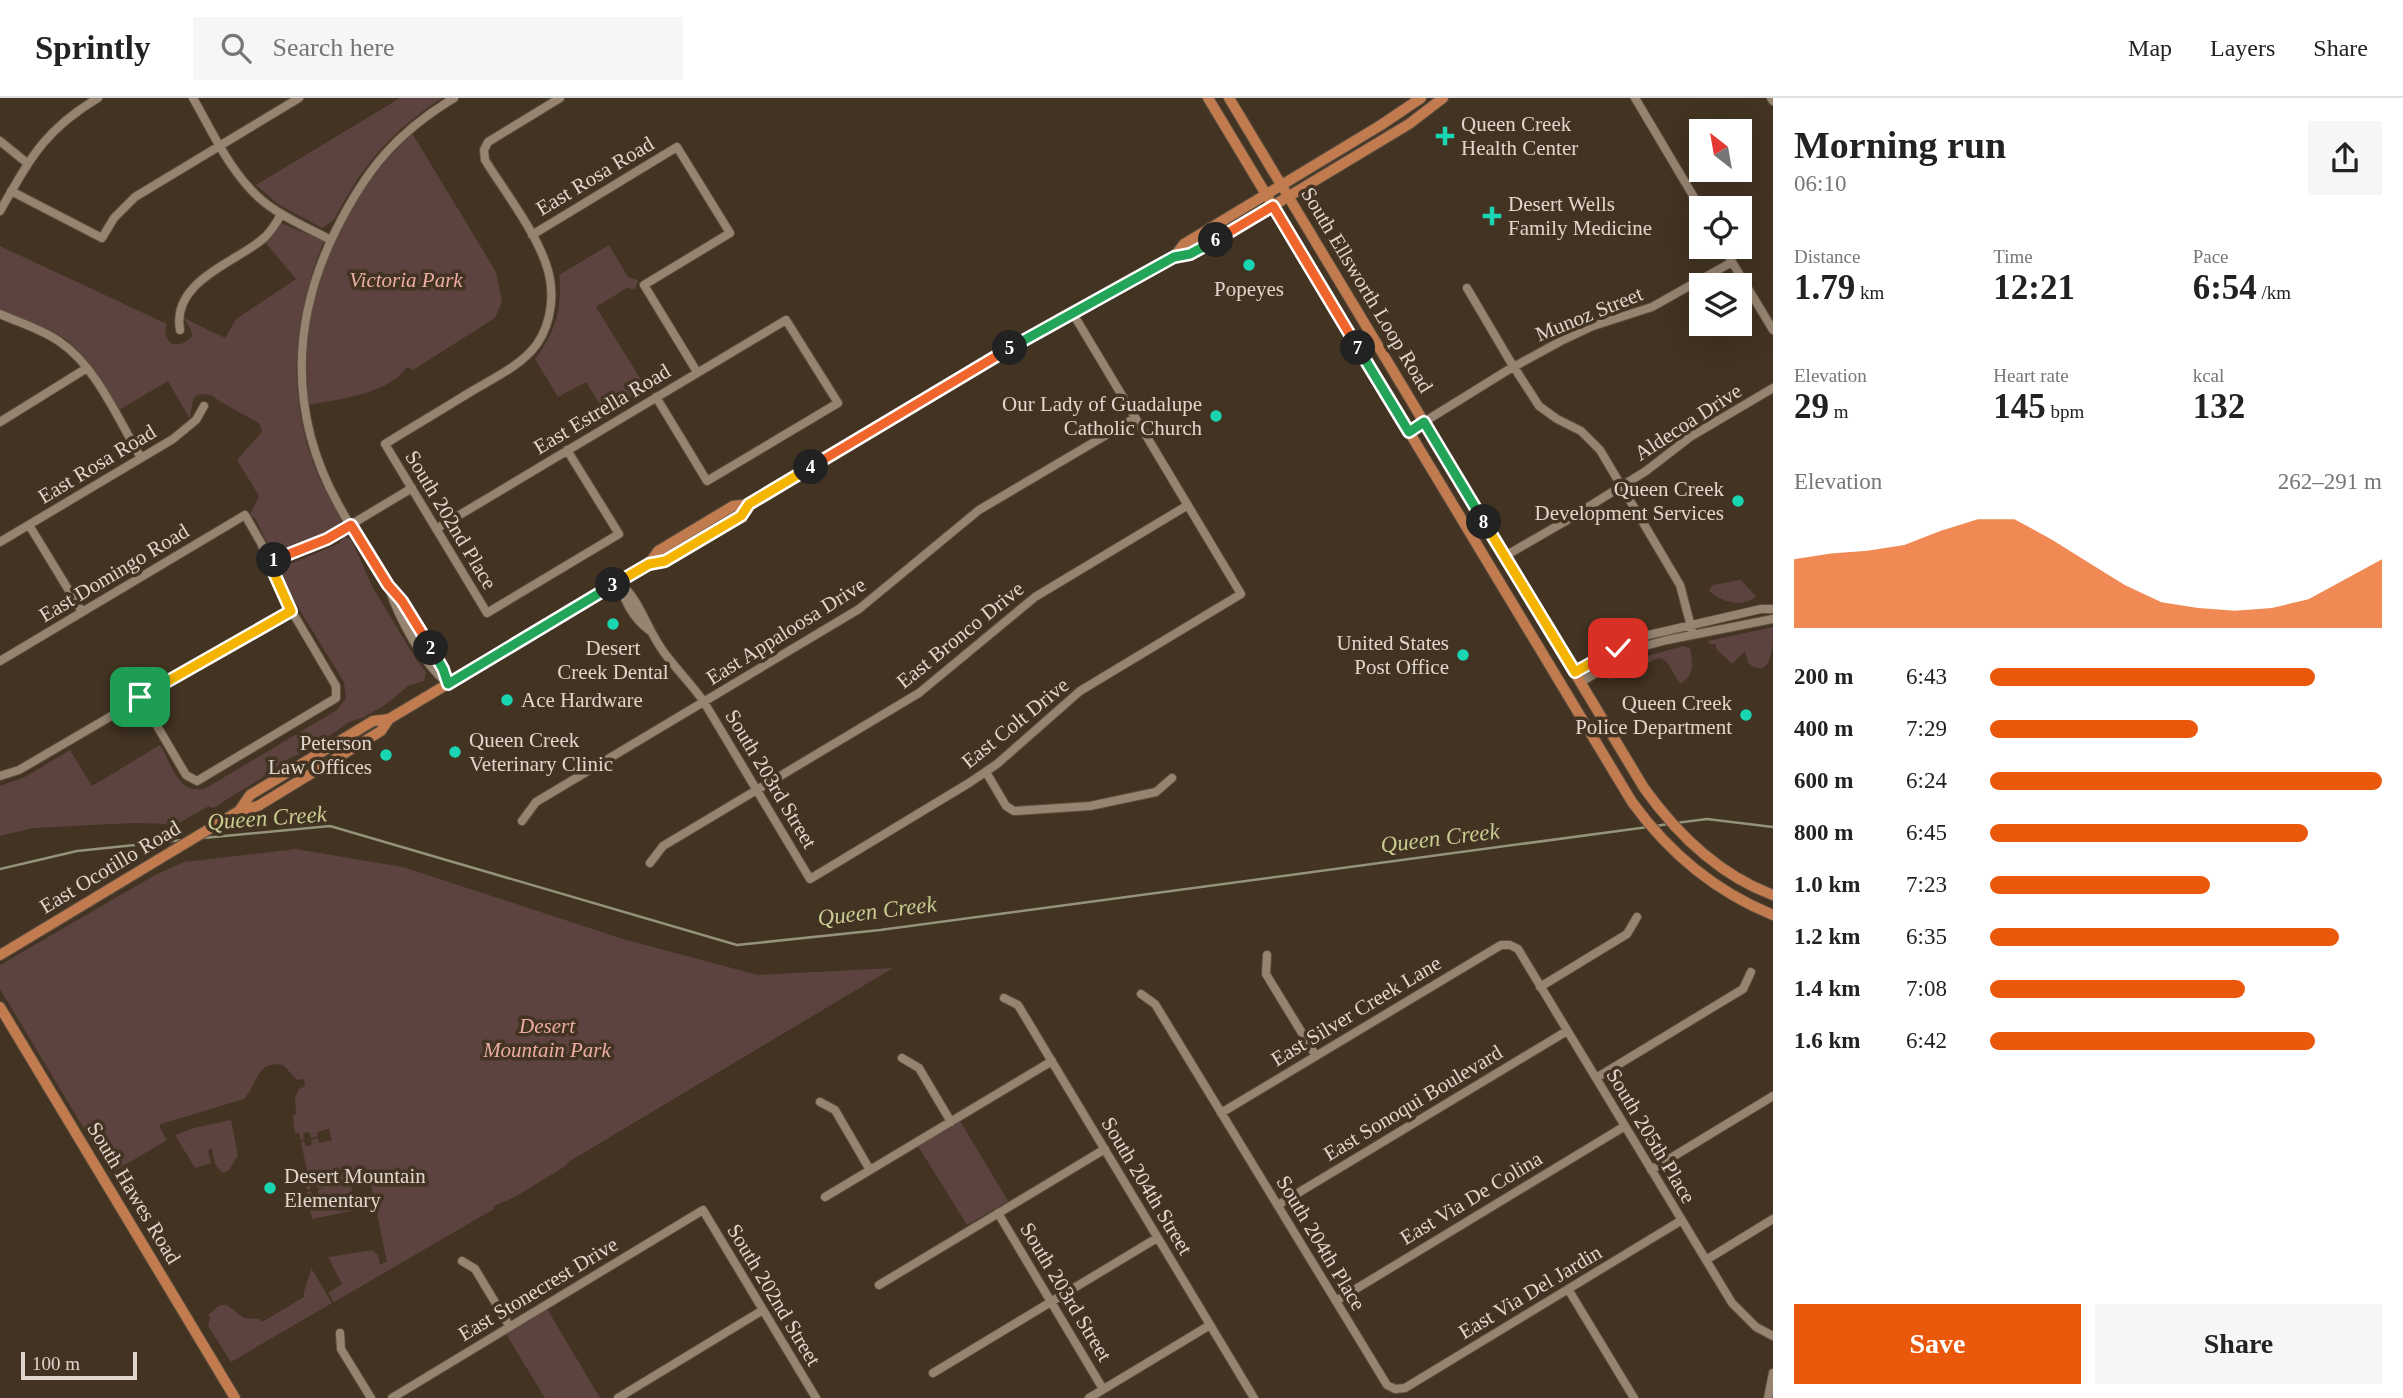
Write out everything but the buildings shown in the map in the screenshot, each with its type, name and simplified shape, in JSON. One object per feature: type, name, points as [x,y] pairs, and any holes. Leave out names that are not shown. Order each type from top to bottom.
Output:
[{"type":"main road","name":"South Ellsworth Loop Road","points":[[1208,98],[1625,790],[1651,828],[1685,862],[1716,886],[1773,915]]},
{"type":"main road","name":"South Ellsworth Loop Road","points":[[1229,98],[1644,788],[1675,827],[1711,860],[1737,878],[1773,895]]},
{"type":"main road","name":"East Ocotillo Road","points":[[1174,257],[1184,244],[1422,98]]},
{"type":"main road","name":"East Ocotillo Road","points":[[0,955],[239,811],[258,806],[381,731],[388,719],[649,564],[665,561],[741,516],[749,504],[1072,312],[1174,257],[1190,254],[1273,206],[1409,124],[1443,98]]},
{"type":"main road","points":[[1409,432],[1424,422]]},
{"type":"main road","points":[[1490,567],[1505,555]]},
{"type":"main road","name":"South Hawes Road","points":[[0,1007],[235,1398]]},
{"type":"street","points":[[0,211],[27,163],[54,131],[98,98]]},
{"type":"street","points":[[193,98],[247,186],[281,214],[331,240]]},
{"type":"street","points":[[11,191],[102,238],[114,218],[135,197],[299,98]]},
{"type":"street","points":[[448,684],[434,673],[401,617],[388,585],[351,525],[318,461],[303,406],[301,360],[312,287],[352,198],[380,158],[412,127],[454,98]]},
{"type":"street","points":[[532,235],[485,160],[484,150],[488,142],[547,102],[560,98]]},
{"type":"street","points":[[1635,98],[1693,196]]},
{"type":"street","points":[[0,141],[27,163]]},
{"type":"street","name":"East Rosa Road","points":[[532,235],[677,147],[730,233],[644,285],[697,372]]},
{"type":"street","points":[[180,330],[178,320],[183,305],[198,284],[213,270],[266,236],[281,214]]},
{"type":"street","name":"South 202nd Place","points":[[532,235],[547,267],[551,283],[547,324],[537,344],[512,367],[386,444],[487,613],[619,534],[567,450]]},
{"type":"street","points":[[1730,259],[1773,330]]},
{"type":"street","name":"Munoz Street","points":[[1424,422],[1513,367],[1593,327],[1667,300],[1732,262]]},
{"type":"street","points":[[1467,288],[1539,406],[1592,440],[1622,485],[1680,585],[1693,634]]},
{"type":"street","points":[[1072,312],[1188,505]]},
{"type":"street","points":[[0,314],[58,340],[87,368],[141,458]]},
{"type":"street","name":"East Estrella Road","points":[[436,529],[697,372],[786,320],[838,403],[706,481],[656,397]]},
{"type":"street","points":[[0,422],[87,368]]},
{"type":"street","name":"Aldecoa Drive","points":[[1505,555],[1646,471],[1698,432],[1773,388]]},
{"type":"street","name":"East Rosa Road","points":[[0,542],[186,430],[204,406]]},
{"type":"street","name":"East Appaloosa Drive","points":[[522,821],[536,802],[859,609],[979,510],[1135,418]]},
{"type":"street","points":[[140,697],[186,775],[193,780],[203,779],[333,701],[337,694],[335,686],[291,611],[269,562],[327,539],[412,488]]},
{"type":"street","name":"East Colt Drive","points":[[810,879],[986,772],[1080,691],[1241,594],[1188,505]]},
{"type":"street","name":"East Bronco Drive","points":[[650,863],[663,846],[919,693],[1035,597],[1188,505]]},
{"type":"street","name":"East Domingo Road","points":[[0,661],[245,515],[269,562]]},
{"type":"street","points":[[29,525],[82,612]]},
{"type":"street","name":"South 203rd Street","points":[[618,582],[633,594],[646,617],[649,630],[666,656],[704,702],[810,879]]},
{"type":"street","points":[[1578,677],[1628,643],[1653,633],[1761,608],[1773,609]]},
{"type":"street","points":[[0,776],[20,769],[291,611]]},
{"type":"street","points":[[1578,677],[1641,648],[1693,634],[1773,619]]},
{"type":"street","points":[[986,772],[1006,806],[1014,811],[1090,806],[1156,792],[1172,778]]},
{"type":"street","points":[[1541,987],[1627,934],[1637,917]]},
{"type":"street","name":"East Silver Creek Lane","points":[[1222,1113],[1501,945],[1510,945]]},
{"type":"street","name":"South 205th Place","points":[[1510,945],[1518,949],[1731,1303],[1756,1327],[1773,1336]]},
{"type":"street","points":[[1267,955],[1266,974],[1316,1056]]},
{"type":"street","points":[[1596,1078],[1743,989],[1751,972]]},
{"type":"street","name":"South 204th Place","points":[[1141,994],[1155,1004],[1387,1385],[1395,1389]]},
{"type":"street","name":"South 204th Street","points":[[1003,998],[1018,1004],[1254,1398]]},
{"type":"street","name":"East Sonoqui Boulevard","points":[[1278,1205],[1567,1031]]},
{"type":"street","points":[[902,1058],[919,1068],[951,1122]]},
{"type":"street","points":[[825,1197],[1052,1061]]},
{"type":"street","points":[[1651,1170],[1773,1096]]},
{"type":"street","points":[[820,1102],[835,1110],[870,1170]]},
{"type":"street","name":"East Via De Colina","points":[[1336,1301],[1625,1126]]},
{"type":"street","points":[[879,1285],[1105,1149]]},
{"type":"street","name":"South 202nd Street","points":[[702,1210],[816,1398]]},
{"type":"street","name":"East Stonecrest Drive","points":[[392,1398],[702,1210]]},
{"type":"street","name":"South 203rd Street","points":[[998,1213],[1103,1389]]},
{"type":"street","points":[[1706,1260],[1773,1219]]},
{"type":"street","name":"East Via Del Jardin","points":[[1395,1389],[1405,1388],[1682,1220]]},
{"type":"street","points":[[933,1373],[1157,1238]]},
{"type":"street","points":[[462,1261],[475,1269],[510,1327]]},
{"type":"street","points":[[1568,1289],[1634,1398]]},
{"type":"street","points":[[618,1398],[763,1310]]},
{"type":"street","points":[[1088,1398],[1210,1325]]},
{"type":"street","points":[[340,1333],[341,1349],[371,1398]]},
{"type":"street","points":[[1768,1398],[1773,1373]]},
{"type":"green space","points":[[400,98],[442,98],[407,124],[379,152],[355,183],[334,220],[322,228],[278,204],[256,185]]},
{"type":"green space","name":"Victoria Park","points":[[412,133],[496,272],[502,302],[495,318],[413,370],[407,367],[387,384],[348,398],[308,405],[309,320],[322,269],[353,206],[380,168]]},
{"type":"green space","points":[[281,223],[324,241],[302,312],[297,383],[301,418],[310,452],[323,486],[342,519],[322,536],[272,554],[255,518],[250,515],[259,496],[237,460],[262,432],[260,424],[205,394],[194,399],[190,419],[168,381],[119,410],[94,370],[70,343],[46,328],[0,309],[0,246],[167,324],[167,337],[172,344],[178,344],[192,336],[184,318],[225,338],[236,319],[296,279],[266,243]]},
{"type":"green space","points":[[609,245],[628,277],[638,280],[635,289],[627,288],[596,307],[648,391],[607,416],[586,382],[558,397],[535,359],[548,340],[556,320],[560,298],[559,275]]},
{"type":"green space","points":[[344,537],[351,539],[373,588],[426,672],[424,681],[408,686],[385,705],[349,722],[312,748],[282,762],[270,773],[213,808],[209,806],[177,824],[133,823],[33,828],[0,836],[0,786],[25,777],[70,750],[92,786],[160,745],[182,783],[196,789],[206,788],[337,710],[346,698],[344,682],[296,604],[280,571],[283,564],[290,564],[338,544]]},
{"type":"green space","points":[[1741,580],[1756,596],[1751,600],[1739,603],[1726,601],[1709,591],[1712,585]]},
{"type":"green space","points":[[1773,627],[1770,658],[1762,668],[1748,663],[1745,651],[1732,664],[1717,650],[1715,644],[1709,644],[1708,641]]},
{"type":"green space","points":[[1683,646],[1690,648],[1692,669],[1680,684],[1667,662],[1661,658],[1625,676],[1620,674],[1610,680],[1608,677],[1644,657]]},
{"type":"green space","name":"Desert Mountain Park","points":[[296,849],[403,867],[623,939],[758,975],[893,968],[570,1161],[515,1197],[494,1206],[494,1209],[334,1302],[328,1293],[342,1284],[328,1257],[372,1250],[378,1255],[380,1264],[387,1262],[369,1175],[350,1180],[354,1202],[347,1201],[345,1205],[348,1208],[355,1204],[356,1210],[312,1219],[307,1192],[311,1191],[312,1196],[318,1195],[318,1190],[323,1188],[317,1188],[316,1183],[310,1184],[310,1189],[307,1190],[304,1176],[308,1175],[301,1142],[304,1141],[306,1146],[312,1145],[311,1140],[318,1138],[319,1143],[332,1140],[329,1129],[317,1132],[317,1137],[311,1138],[310,1133],[306,1132],[301,1140],[299,1133],[295,1133],[295,1098],[299,1089],[305,1086],[304,1079],[297,1080],[283,1065],[267,1066],[244,1099],[161,1124],[159,1126],[167,1140],[115,1171],[95,1147],[0,989],[0,965],[155,875],[184,862]]},
{"type":"green space","points":[[231,1120],[238,1156],[229,1170],[223,1173],[218,1168],[212,1148],[208,1150],[211,1163],[195,1168],[175,1135]]},
{"type":"green space","points":[[960,1121],[1008,1201],[967,1225],[918,1146]]},
{"type":"green space","points":[[311,1268],[332,1303],[231,1362],[208,1326],[208,1315],[220,1305],[227,1305],[244,1318],[259,1319],[262,1322],[304,1297]]},
{"type":"green space","points":[[547,1309],[600,1398],[545,1398],[506,1334]]},
{"type":"waterway","name":"Queen Creek","points":[[1676,823],[1707,819],[1773,827]]},
{"type":"waterway","name":"Queen Creek","points":[[1655,826],[1669,824]]},
{"type":"waterway","name":"Queen Creek","points":[[203,838],[330,826],[737,945],[880,930],[1648,827]]},
{"type":"waterway","name":"Queen Creek","points":[[0,869],[77,851],[183,840]]},
{"type":"place","name":"Queen Creek Health Center","points":[[1445,136]]},
{"type":"place","name":"Desert Wells Family Medicine","points":[[1492,216]]},
{"type":"place","name":"Popeyes","points":[[1249,265]]},
{"type":"place","name":"Our Lady of Guadalupe Catholic Church","points":[[1216,416]]},
{"type":"place","name":"Queen Creek Development Services","points":[[1738,501]]},
{"type":"place","name":"Desert Creek Dental","points":[[613,624]]},
{"type":"place","name":"United States Post Office","points":[[1463,655]]},
{"type":"place","name":"Ace Hardware","points":[[507,700]]},
{"type":"place","name":"Queen Creek Police Department","points":[[1746,715]]},
{"type":"place","name":"Queen Creek Veterinary Clinic","points":[[455,752]]},
{"type":"place","name":"Peterson Law Offices","points":[[386,755]]},
{"type":"place","name":"Desert Mountain Elementary","points":[[270,1188]]},
{"type":"route","points":[[140,697],[291,611],[269,562],[327,539],[351,525],[388,585],[415,621],[443,669],[448,684],[649,564],[665,561],[741,516],[749,504],[1063,317],[1174,257],[1190,254],[1273,206],[1409,432],[1424,422],[1575,672],[1618,648]]}]
